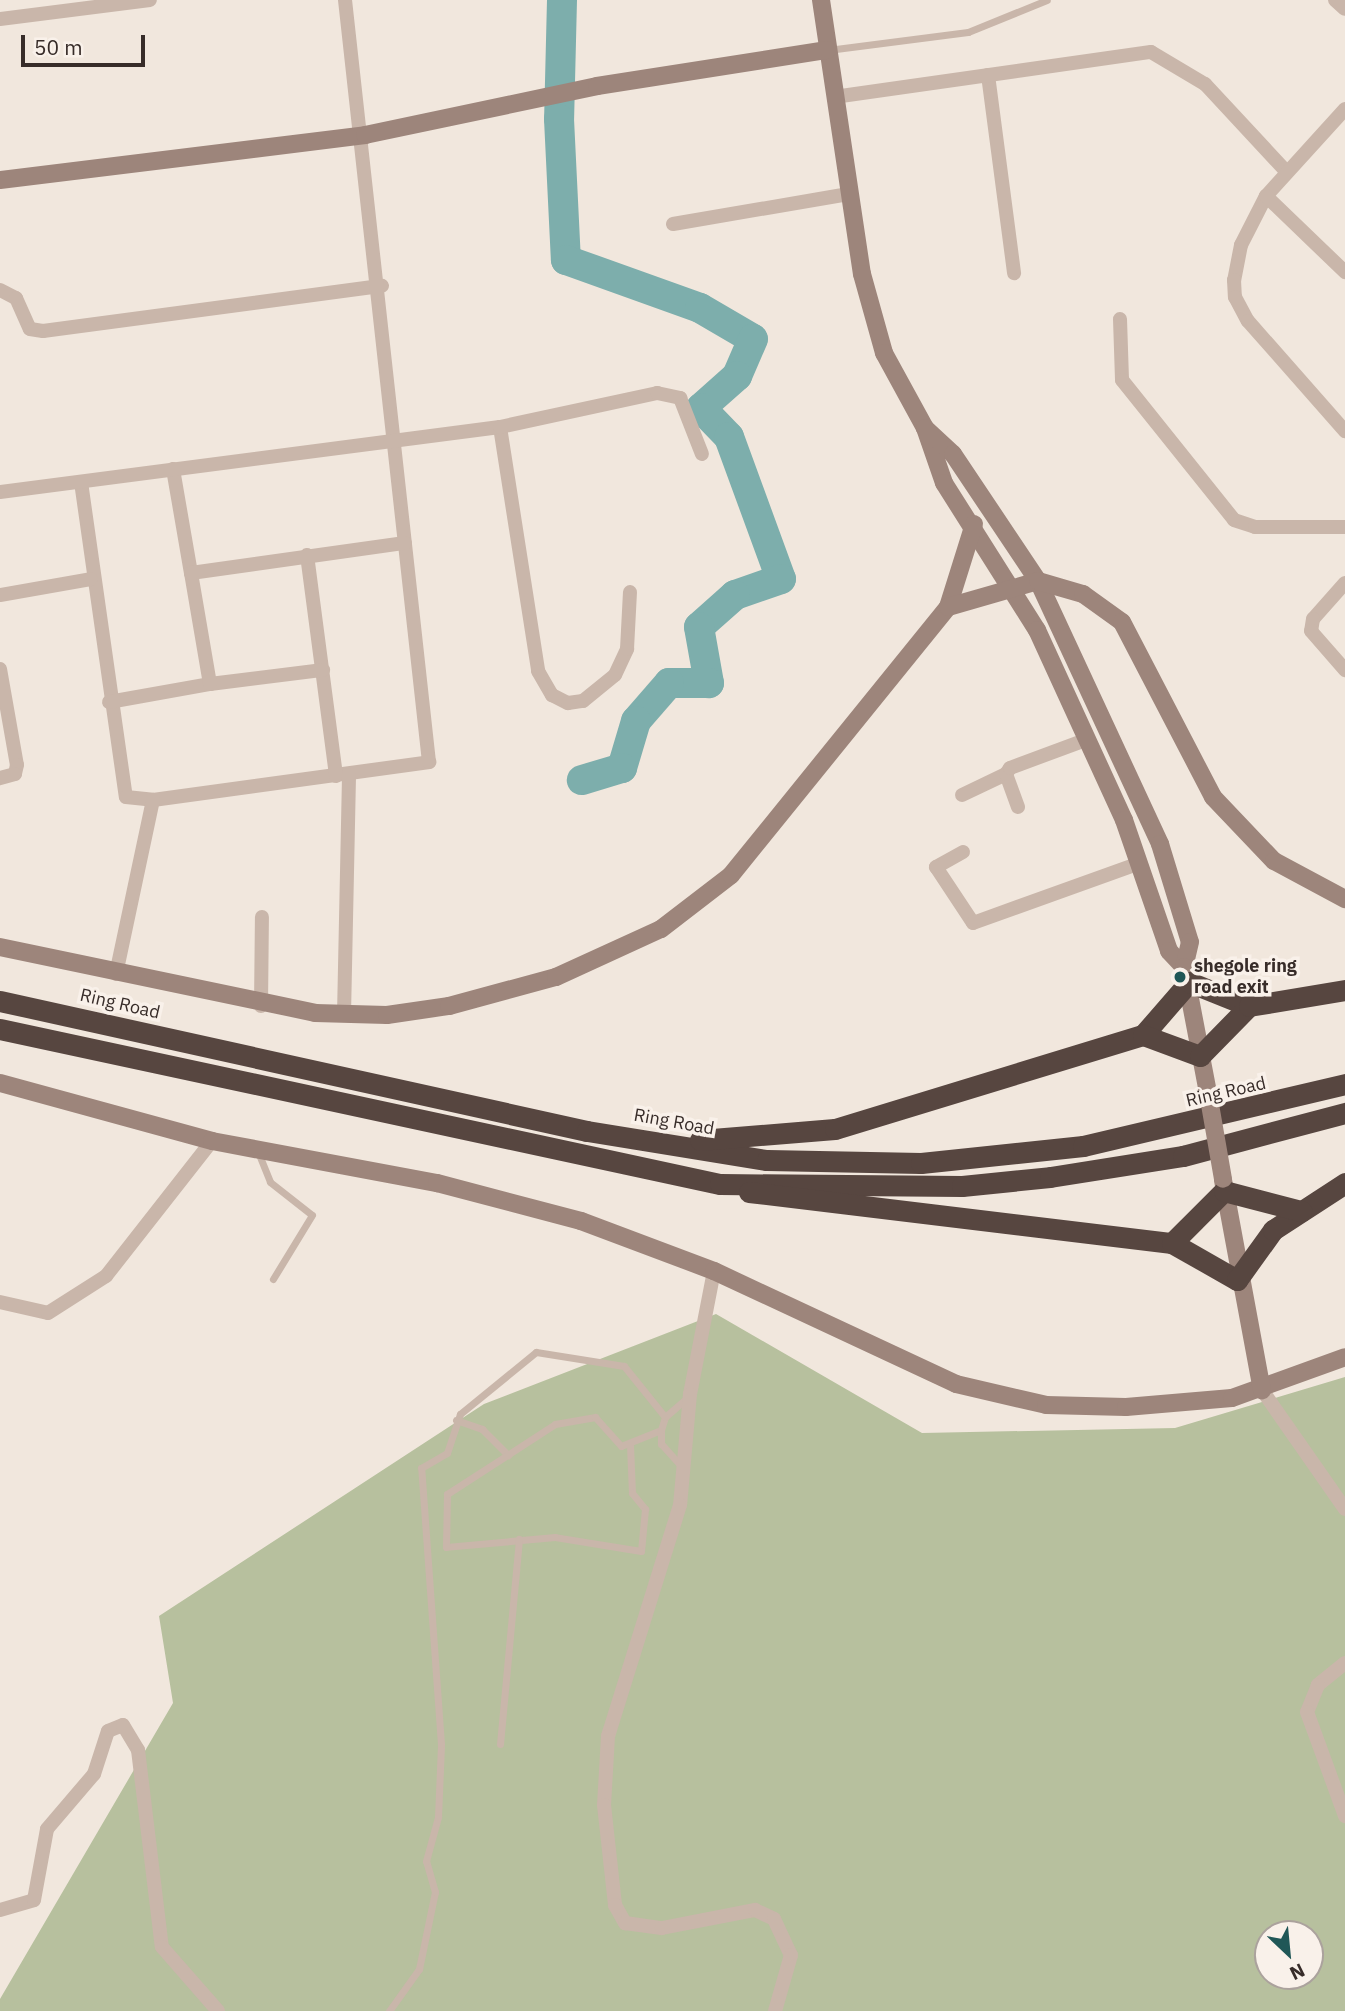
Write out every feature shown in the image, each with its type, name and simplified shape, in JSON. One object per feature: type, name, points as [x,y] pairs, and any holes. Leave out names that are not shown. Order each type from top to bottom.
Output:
[{"type":"highway","points":[[1143,1035],[1186,974],[1249,1006]]},
{"type":"highway","points":[[653,1140],[764,1139],[835,1129],[1143,1035],[1200,1056],[1249,1006],[1345,990]]},
{"type":"highway","name":"Ring Road","points":[[0,1001],[574,1129],[767,1160],[985,1159],[1164,1130],[1345,1084]]},
{"type":"highway","points":[[0,1029],[720,1184],[766,1198],[887,1214],[1172,1243],[1237,1280],[1273,1230],[1345,1183]]},
{"type":"highway","points":[[720,1184],[962,1186],[1050,1177],[1183,1156],[1345,1113]]},
{"type":"highway","points":[[1172,1243],[1223,1185],[1301,1211]]},
{"type":"main road","points":[[821,0],[848,194],[884,354],[925,428],[936,466],[1015,586],[1088,740],[1140,863],[1169,951],[1186,974]]},
{"type":"main road","points":[[0,180],[365,135],[597,86],[827,50]]},
{"type":"main road","points":[[925,428],[953,454],[1038,581],[1160,844],[1190,943],[1186,974],[1208,1093],[1237,1280],[1262,1390]]},
{"type":"main road","points":[[0,947],[261,1006],[344,1015],[387,1015],[509,993],[661,929],[731,876],[768,834],[948,607],[974,524]]},
{"type":"main road","points":[[948,607],[1038,581],[1083,594],[1122,622],[1213,797],[1274,861],[1345,899]]},
{"type":"main road","points":[[0,1083],[212,1142],[520,1204],[714,1271],[956,1384],[1046,1405],[1164,1405],[1262,1390],[1345,1357]]},
{"type":"street","points":[[0,19],[48,7],[150,0]]},
{"type":"street","points":[[81,482],[91,579],[120,789],[126,797],[153,800],[343,775],[433,758],[405,543],[382,286],[365,135],[345,0]]},
{"type":"street","points":[[1335,0],[1345,9]]},
{"type":"street","points":[[834,97],[1151,52],[1205,84],[1285,170]]},
{"type":"street","points":[[988,75],[1014,273]]},
{"type":"street","points":[[1344,111],[1285,170],[1266,196],[1241,245],[1235,297],[1248,321],[1345,431]]},
{"type":"street","points":[[673,224],[848,194]]},
{"type":"street","points":[[1266,196],[1345,272]]},
{"type":"street","points":[[0,290],[16,298],[30,329],[43,331],[382,286]]},
{"type":"street","points":[[1120,319],[1122,380],[1234,520],[1255,527],[1345,527]]},
{"type":"street","points":[[0,492],[500,427],[674,393],[687,409],[702,454]]},
{"type":"street","points":[[500,427],[538,671],[552,695],[568,703],[583,701],[615,675],[627,649],[630,592]]},
{"type":"street","points":[[173,469],[210,684]]},
{"type":"street","points":[[191,573],[405,543]]},
{"type":"street","points":[[307,555],[323,670],[343,775],[344,1015]]},
{"type":"street","points":[[0,595],[91,579]]},
{"type":"street","points":[[1345,583],[1313,619],[1311,631],[1345,670]]},
{"type":"street","points":[[0,669],[17,765],[15,774],[0,778]]},
{"type":"street","points":[[109,702],[210,684],[323,670]]},
{"type":"street","points":[[962,795],[1088,740]]},
{"type":"street","points":[[1006,774],[1018,807]]},
{"type":"street","points":[[116,974],[153,800]]},
{"type":"street","points":[[963,852],[936,867],[973,923],[1140,863]]},
{"type":"street","points":[[261,1006],[262,917]]},
{"type":"street","points":[[0,1302],[48,1313],[106,1276],[212,1142]]},
{"type":"street","points":[[714,1271],[691,1394],[684,1469],[674,1530],[603,1764],[615,1905],[625,1923],[641,1930],[755,1910],[774,1919],[792,1955],[775,2011]]},
{"type":"street","points":[[1262,1390],[1345,1509]]},
{"type":"street","points":[[1345,1663],[1318,1685],[1307,1712],[1345,1816]]},
{"type":"street","points":[[0,1910],[34,1900],[47,1829],[94,1774],[108,1731],[123,1725],[138,1750],[162,1947],[218,2011]]},
{"type":"lane","points":[[827,50],[968,32],[1047,0]]},
{"type":"lane","points":[[258,1152],[270,1182],[312,1215],[272,1279]]},
{"type":"lane","points":[[389,2011],[419,1969],[434,1912],[426,1861],[438,1817],[441,1744],[427,1606],[429,1549],[421,1468],[447,1453],[456,1420],[516,1364],[544,1352],[624,1366],[665,1417]]},
{"type":"lane","points":[[684,1469],[668,1456],[661,1430],[665,1417],[691,1394]]},
{"type":"lane","points":[[446,1547],[447,1494],[573,1417],[595,1417],[615,1446],[630,1445],[661,1430]]},
{"type":"lane","points":[[456,1420],[482,1429],[508,1455]]},
{"type":"lane","points":[[429,1549],[555,1537],[641,1551],[645,1509],[632,1493],[630,1445]]},
{"type":"lane","points":[[500,1744],[519,1539]]},
{"type":"green space","points":[[716,1314],[922,1433],[1175,1428],[1345,1377],[1345,2011],[0,2011],[0,1999],[173,1703],[159,1616],[484,1404]]},
{"type":"waterway","points":[[562,0],[559,119],[566,260],[700,308],[753,339],[737,376],[701,408],[729,437],[781,579],[735,595],[699,627],[709,683],[669,683],[636,721],[622,768],[582,780]]},
{"type":"place","name":"shegole ring road exit","points":[[1180,977]]}]
